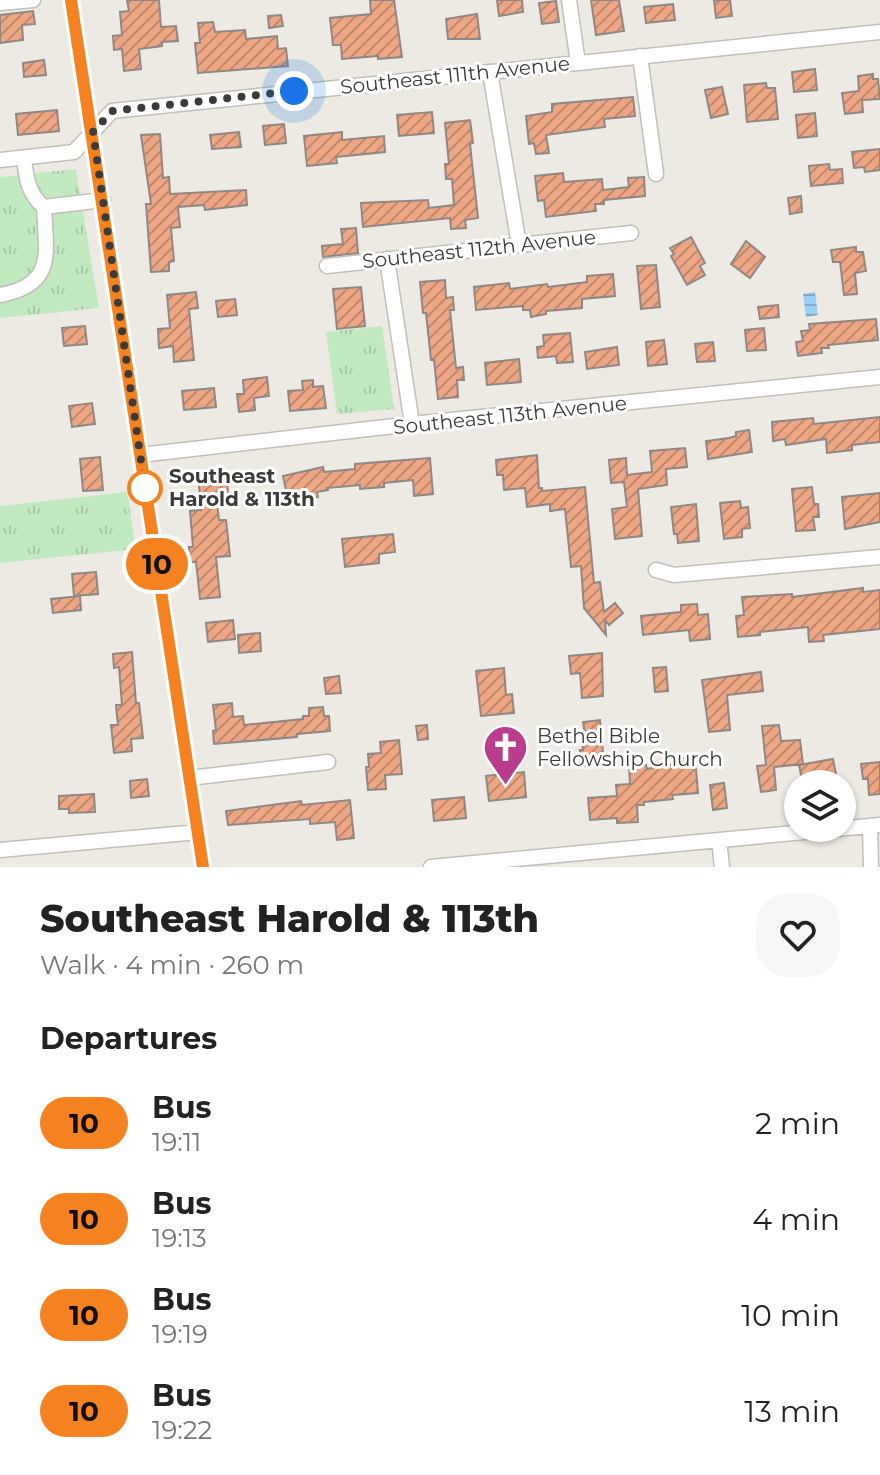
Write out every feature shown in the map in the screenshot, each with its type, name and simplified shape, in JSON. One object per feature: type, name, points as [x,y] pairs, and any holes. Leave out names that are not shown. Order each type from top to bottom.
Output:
[{"type":"street","points":[[0,3],[33,0]]},
{"type":"street","points":[[71,0],[203,867]]},
{"type":"street","points":[[569,0],[578,63]]},
{"type":"street","name":"Southeast 111th Avenue","points":[[0,160],[74,152],[112,111],[880,32]]},
{"type":"street","points":[[640,56],[656,174]]},
{"type":"street","points":[[490,72],[519,245]]},
{"type":"street","points":[[0,295],[27,288],[42,273],[46,246],[44,207],[29,188],[24,158]]},
{"type":"street","points":[[44,207],[103,200]]},
{"type":"street","name":"Southeast 112th Avenue","points":[[327,266],[631,233]]},
{"type":"street","points":[[387,259],[412,424]]},
{"type":"street","name":"Southeast 113th Avenue","points":[[140,455],[880,377]]},
{"type":"street","points":[[656,570],[674,575],[880,557]]},
{"type":"street","points":[[189,778],[328,762]]},
{"type":"street","points":[[431,867],[588,860],[719,840],[875,826],[871,867]]},
{"type":"street","points":[[0,850],[198,832]]},
{"type":"street","points":[[719,840],[722,867]]},
{"type":"green space","points":[[76,169],[99,308],[0,318],[0,177]]},
{"type":"green space","points":[[382,326],[394,409],[337,414],[326,332]]},
{"type":"green space","points":[[127,492],[136,549],[0,563],[0,506]]},
{"type":"water","points":[[815,292],[818,315],[806,317],[803,294]]},
{"type":"building","points":[[127,0],[159,0],[161,27],[176,26],[178,41],[139,49],[141,69],[124,71],[122,49],[114,50],[113,36],[122,35],[120,12],[129,11]]},
{"type":"building","points":[[370,0],[394,0],[402,57],[342,59],[341,45],[333,45],[330,18],[371,14]]},
{"type":"building","points":[[497,0],[522,0],[523,12],[499,16]]},
{"type":"building","points":[[591,0],[619,0],[624,31],[596,35]]},
{"type":"building","points":[[714,0],[730,0],[732,16],[716,18]]},
{"type":"building","points":[[556,1],[559,22],[542,24],[539,3]]},
{"type":"building","points":[[673,4],[675,20],[646,23],[644,7]]},
{"type":"building","points":[[33,11],[35,24],[22,25],[23,40],[0,43],[0,15]]},
{"type":"building","points":[[477,14],[480,39],[448,39],[446,19]]},
{"type":"building","points":[[281,15],[283,26],[269,28],[268,16]]},
{"type":"building","points":[[213,22],[215,32],[245,30],[246,39],[277,36],[278,49],[286,48],[288,66],[198,73],[195,43],[200,43],[198,23]]},
{"type":"building","points":[[44,60],[46,75],[24,77],[23,63]]},
{"type":"building","points":[[815,69],[817,90],[794,92],[792,72]]},
{"type":"building","points":[[873,74],[873,79],[878,79],[880,99],[862,100],[863,112],[845,114],[842,93],[859,91],[858,76]]},
{"type":"building","points":[[766,83],[767,88],[775,88],[778,119],[747,122],[744,85]]},
{"type":"building","points":[[722,87],[728,114],[711,118],[705,90]]},
{"type":"building","points":[[633,97],[635,116],[604,119],[605,127],[546,135],[549,153],[536,154],[534,143],[529,144],[526,116],[552,112],[552,104]]},
{"type":"building","points":[[57,110],[59,131],[18,135],[16,114]]},
{"type":"building","points":[[432,112],[434,133],[399,136],[397,115]]},
{"type":"building","points":[[815,113],[817,136],[798,138],[796,115]]},
{"type":"building","points":[[470,120],[478,218],[465,220],[466,228],[451,229],[450,218],[363,227],[361,203],[428,200],[429,208],[454,205],[452,179],[446,179],[445,164],[449,164],[445,123]]},
{"type":"building","points":[[284,124],[286,143],[265,145],[263,126]]},
{"type":"building","points":[[239,132],[241,147],[212,149],[210,135]]},
{"type":"building","points":[[342,132],[342,140],[384,136],[385,152],[336,157],[337,163],[307,166],[304,136]]},
{"type":"building","points":[[160,134],[163,178],[169,177],[170,194],[246,190],[247,205],[205,210],[204,205],[178,207],[180,227],[171,228],[174,261],[169,262],[169,271],[151,272],[146,204],[151,204],[141,135]]},
{"type":"building","points":[[880,149],[880,170],[865,172],[864,167],[854,168],[852,152]]},
{"type":"building","points":[[829,164],[830,170],[842,169],[843,183],[811,186],[809,166]]},
{"type":"building","points":[[563,173],[564,182],[602,179],[603,190],[629,187],[628,178],[644,177],[645,196],[604,200],[604,204],[595,204],[596,211],[546,217],[544,200],[538,201],[535,176]]},
{"type":"building","points":[[801,196],[802,212],[790,214],[788,198]]},
{"type":"building","points":[[356,228],[358,253],[323,257],[322,246],[343,244],[341,229]]},
{"type":"building","points":[[691,237],[705,263],[700,266],[705,275],[687,285],[671,256],[674,254],[670,248]]},
{"type":"building","points":[[746,241],[765,257],[750,278],[731,264]]},
{"type":"building","points":[[856,247],[856,252],[863,252],[866,271],[855,273],[857,294],[844,295],[840,262],[833,262],[831,250]]},
{"type":"building","points":[[656,265],[660,307],[641,309],[637,266]]},
{"type":"building","points":[[613,274],[615,296],[582,299],[582,308],[546,311],[546,314],[531,317],[530,310],[523,310],[523,306],[476,310],[474,287],[509,283],[510,289],[547,284],[548,287],[587,282],[587,276]]},
{"type":"building","points":[[445,280],[446,298],[453,297],[454,310],[450,310],[456,368],[463,367],[464,380],[457,380],[458,397],[438,399],[420,282]]},
{"type":"building","points":[[361,287],[365,326],[337,329],[333,289]]},
{"type":"building","points":[[196,292],[198,308],[189,309],[194,360],[174,362],[173,346],[159,348],[158,329],[170,328],[167,295]]},
{"type":"building","points":[[235,299],[237,315],[218,317],[216,301]]},
{"type":"building","points":[[778,305],[779,317],[760,319],[758,307]]},
{"type":"building","points":[[876,319],[878,340],[828,345],[829,348],[821,348],[822,353],[798,356],[796,342],[803,341],[801,331],[810,330],[809,324]]},
{"type":"building","points":[[85,326],[87,344],[64,346],[62,328]]},
{"type":"building","points":[[764,328],[766,350],[747,351],[745,330]]},
{"type":"building","points":[[570,333],[573,362],[557,363],[556,356],[538,358],[537,347],[544,346],[543,335]]},
{"type":"building","points":[[664,340],[667,364],[648,366],[646,342]]},
{"type":"building","points":[[713,342],[715,361],[697,362],[695,344]]},
{"type":"building","points":[[617,347],[619,365],[587,369],[585,352]]},
{"type":"building","points":[[519,359],[521,382],[487,385],[485,363]]},
{"type":"building","points":[[267,377],[269,396],[254,398],[255,410],[239,412],[237,394],[244,394],[243,380]]},
{"type":"building","points":[[313,380],[313,387],[323,386],[326,408],[290,411],[288,391],[303,390],[302,381]]},
{"type":"building","points":[[214,388],[216,407],[184,410],[182,391]]},
{"type":"building","points":[[92,403],[95,424],[72,427],[69,406]]},
{"type":"building","points":[[880,417],[880,442],[852,445],[852,450],[827,453],[826,439],[786,445],[785,439],[773,441],[772,422],[813,418],[814,424]]},
{"type":"building","points":[[749,430],[752,452],[708,459],[706,441],[729,438],[736,436],[736,432]]},
{"type":"building","points":[[685,448],[687,467],[666,469],[667,485],[638,489],[642,536],[615,539],[612,509],[627,507],[624,482],[611,483],[609,460],[626,458],[627,475],[652,472],[650,451]]},
{"type":"building","points":[[537,455],[539,488],[542,491],[585,487],[594,583],[600,582],[604,612],[615,603],[623,613],[609,625],[605,620],[606,635],[584,608],[581,566],[571,567],[565,509],[550,511],[550,504],[527,507],[525,488],[504,490],[503,475],[497,475],[496,460]]},
{"type":"building","points":[[100,457],[103,490],[83,491],[80,459]]},
{"type":"building","points":[[430,458],[433,494],[414,496],[413,480],[384,483],[384,487],[360,489],[360,485],[327,488],[317,492],[318,497],[302,501],[300,492],[287,495],[283,476],[323,467],[324,472],[355,469],[355,464]]},
{"type":"building","points":[[226,471],[228,493],[216,494],[219,520],[226,520],[230,556],[216,557],[220,597],[200,599],[196,562],[190,562],[189,547],[193,547],[190,511],[201,510],[198,474]]},
{"type":"building","points":[[812,487],[819,517],[813,517],[815,530],[796,531],[792,489]]},
{"type":"building","points":[[880,493],[880,522],[845,529],[842,497]]},
{"type":"building","points":[[740,501],[741,508],[748,507],[750,528],[742,529],[742,537],[724,539],[720,503]]},
{"type":"building","points":[[696,504],[699,541],[678,543],[671,507]]},
{"type":"building","points":[[393,534],[395,552],[379,554],[379,563],[345,567],[342,539]]},
{"type":"building","points":[[96,572],[98,594],[74,596],[72,574]]},
{"type":"building","points":[[863,588],[863,592],[880,590],[880,629],[823,635],[824,641],[809,642],[808,627],[738,637],[736,616],[744,615],[742,597],[792,594],[792,597]]},
{"type":"building","points":[[80,596],[81,610],[53,613],[51,599]]},
{"type":"building","points":[[697,604],[698,615],[708,614],[710,639],[690,641],[689,630],[643,635],[641,616],[681,612],[681,605]]},
{"type":"building","points":[[233,620],[235,639],[208,642],[206,623]]},
{"type":"building","points":[[260,633],[261,651],[239,653],[238,635]]},
{"type":"building","points":[[132,652],[136,703],[139,703],[143,738],[131,739],[132,751],[114,753],[111,725],[118,725],[116,705],[122,705],[119,667],[114,668],[113,654]]},
{"type":"building","points":[[602,653],[603,696],[582,698],[580,673],[571,674],[569,656]]},
{"type":"building","points":[[666,667],[668,691],[655,692],[653,668]]},
{"type":"building","points":[[504,668],[506,695],[512,694],[514,713],[481,716],[476,671]]},
{"type":"building","points":[[761,672],[763,691],[727,695],[730,730],[709,732],[702,680]]},
{"type":"building","points":[[339,676],[341,693],[326,694],[324,678]]},
{"type":"building","points":[[232,703],[233,717],[243,716],[244,725],[303,719],[303,716],[309,716],[309,708],[323,707],[324,716],[329,716],[330,731],[214,744],[213,705]]},
{"type":"building","points":[[600,720],[603,752],[599,753],[600,764],[582,766],[583,722]]},
{"type":"building","points":[[427,725],[428,739],[418,740],[416,726]]},
{"type":"building","points":[[779,725],[781,741],[800,740],[803,764],[774,767],[776,790],[761,792],[757,766],[766,765],[762,726]]},
{"type":"building","points":[[399,740],[402,774],[385,775],[386,789],[368,790],[368,754],[381,753],[380,742]]},
{"type":"building","points":[[695,757],[698,793],[672,795],[673,799],[637,805],[638,822],[617,823],[617,818],[590,820],[588,798],[617,796],[616,785],[630,784],[629,767],[646,765],[647,769],[677,763],[677,759]]},
{"type":"building","points":[[833,759],[835,770],[800,770],[799,765]]},
{"type":"building","points":[[880,762],[880,794],[869,795],[868,779],[863,779],[861,764]]},
{"type":"building","name":"Bethel Bible Fellowship Church","points":[[524,772],[526,797],[489,801],[486,776]]},
{"type":"building","points":[[147,779],[149,796],[131,798],[130,781]]},
{"type":"building","points":[[724,783],[727,808],[713,810],[710,785]]},
{"type":"building","points":[[94,794],[95,812],[69,813],[69,809],[59,809],[59,796]]},
{"type":"building","points":[[464,797],[466,818],[434,821],[432,800]]},
{"type":"building","points":[[350,800],[354,838],[337,840],[335,822],[310,824],[310,819],[228,825],[226,811],[301,801],[302,805]]},
{"type":"bus line","name":"10","points":[[71,0],[203,867]]},
{"type":"place","name":"Southeast Harold & 113th","points":[[145,488]]},
{"type":"place","name":"Bethel Bible Fellowship Church","points":[[506,787]]},
{"type":"route","points":[[145,488],[93,132],[112,111],[294,91]]}]
